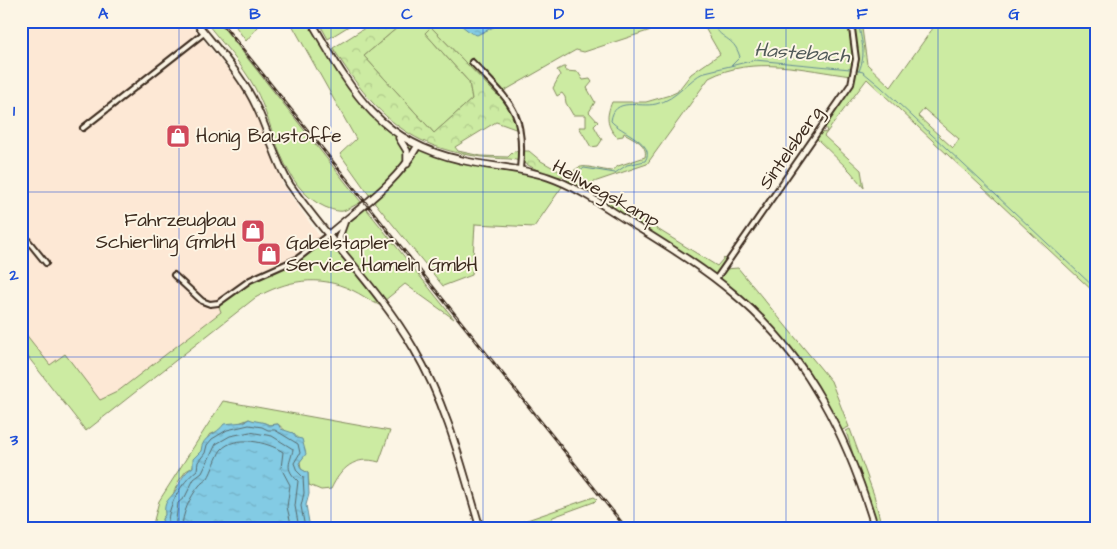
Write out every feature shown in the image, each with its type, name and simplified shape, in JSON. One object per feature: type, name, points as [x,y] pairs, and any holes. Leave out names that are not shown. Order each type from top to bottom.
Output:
[{"type":"main road","points":[[195,21],[245,84],[258,109],[281,171],[299,199],[395,320],[432,383],[451,431],[480,528]]},
{"type":"main road","points":[[311,21],[341,73],[359,98],[398,136],[407,151],[407,165]]},
{"type":"main road","name":"Hellwegskamp","points":[[398,136],[417,147],[464,161],[520,169],[547,176],[565,184],[688,259],[716,279],[767,324],[797,359],[821,396],[840,431],[855,468],[875,528]]},
{"type":"main road","points":[[328,235],[385,188],[407,165],[417,147]]},
{"type":"main road","points":[[344,222],[339,238],[345,257]]},
{"type":"street","name":"Sintelsberg","points":[[716,279],[847,92],[854,74],[856,59],[850,21]]},
{"type":"street","points":[[83,128],[204,33]]},
{"type":"street","points":[[472,62],[515,109],[520,122],[522,138],[520,169]]},
{"type":"street","points":[[21,232],[46,263]]},
{"type":"street","points":[[174,275],[202,301],[218,304],[250,280],[296,259],[328,235]]},
{"type":"shaded area","points":[[21,21],[188,21],[242,87],[255,110],[283,185],[325,244],[86,423],[21,343]]},
{"type":"green space","points":[[205,21],[218,21],[361,202],[343,211],[334,210],[310,198],[298,186],[281,155],[262,104],[250,79]]},
{"type":"green space","points":[[235,21],[263,21],[246,41],[236,27],[238,25]]},
{"type":"green space","points":[[290,21],[311,21],[333,61],[385,126],[441,157],[520,170],[564,184],[534,227],[475,224],[472,275],[443,286],[372,199],[340,154],[356,139]]},
{"type":"green space","points":[[318,21],[357,21],[328,39]]},
{"type":"green space","points":[[376,21],[405,21],[364,56],[434,133],[472,99],[469,82],[425,33],[431,27],[497,95],[502,93],[509,101],[519,120],[521,131],[496,122],[455,147],[458,151],[481,156],[508,157],[514,151],[529,151],[541,161],[568,176],[548,175],[516,160],[478,156],[451,151],[426,143],[405,131],[386,116],[350,74],[333,48]]},
{"type":"green space","points":[[405,21],[670,21],[657,28],[584,52],[576,50],[497,95],[431,27],[425,33],[469,82],[472,99],[434,133],[364,56]]},
{"type":"green space","points":[[701,21],[849,21],[854,56],[851,76],[779,66],[761,66],[743,67],[709,78],[647,164],[591,183],[588,186],[717,266],[724,258],[726,260],[720,272],[725,269],[738,268],[831,381],[849,427],[840,431],[821,396],[767,324],[716,279],[565,184],[574,170],[579,167],[612,171],[618,166],[645,157],[644,149],[639,142],[624,133],[623,136],[617,137],[611,129],[608,116],[612,102],[646,102],[677,92],[691,74],[720,54]]},
{"type":"green space","points":[[852,21],[861,21],[867,64],[891,87],[938,21],[1096,21],[1096,294],[867,79],[824,136],[861,170],[864,188],[851,172],[817,139],[821,133],[827,132],[825,126],[854,84],[857,55]],"holes":[[[924,109],[959,139],[953,148],[918,116]]]},
{"type":"green space","points":[[565,67],[566,71],[578,72],[583,80],[590,79],[592,82],[587,88],[595,102],[589,112],[598,122],[594,126],[602,140],[598,146],[591,147],[579,127],[586,127],[586,115],[573,115],[566,103],[565,97],[562,93],[557,96],[553,88],[560,75],[557,70]]},
{"type":"green space","points":[[364,206],[454,319],[405,284],[379,305],[352,290],[327,282],[303,281],[291,283],[255,298],[86,431],[21,348],[21,328],[50,365],[65,354],[100,400],[117,392],[221,312],[218,304],[250,280],[297,259]]},
{"type":"green space","points":[[223,401],[390,431],[379,462],[363,460],[356,462],[344,469],[331,489],[321,490],[309,485],[308,473],[301,469],[297,438],[293,433],[288,433],[278,424],[269,425],[249,419],[209,435],[193,467],[186,471],[178,482],[162,519],[164,528],[152,528],[159,501]]},
{"type":"green space","points":[[850,429],[874,495],[882,528],[875,528],[846,431]]},
{"type":"green space","points":[[594,497],[597,499],[594,502],[553,517],[545,528],[504,528]]},
{"type":"water","points":[[527,21],[502,23],[477,35],[471,33],[457,22]]},
{"type":"water","points":[[249,419],[269,425],[278,424],[281,429],[293,433],[297,438],[302,439],[306,454],[299,463],[301,469],[308,473],[309,494],[306,505],[310,528],[164,528],[162,519],[165,515],[166,503],[185,475],[193,467],[193,459],[201,451],[207,438],[224,424],[244,422]]},
{"type":"waterway","points":[[712,21],[715,28],[737,50],[740,57],[732,65]]},
{"type":"waterway","points":[[858,21],[863,52],[859,71]]},
{"type":"waterway","name":"Hastebach","points":[[572,178],[584,168],[615,173],[627,165],[645,161],[646,149],[636,138],[611,121],[613,113],[622,106],[649,105],[664,102],[705,72],[755,60],[850,69],[863,72],[881,87],[1096,289]]},
{"type":"railway","points":[[220,21],[626,528]]},
{"type":"place","name":"Honig Baustoffe","points":[[178,136]]},
{"type":"place","name":"Fahrzeugbau Schierling GmbH","points":[[253,231]]},
{"type":"place","name":"Gabelstapler Service Hameln GmbH","points":[[269,254]]}]
